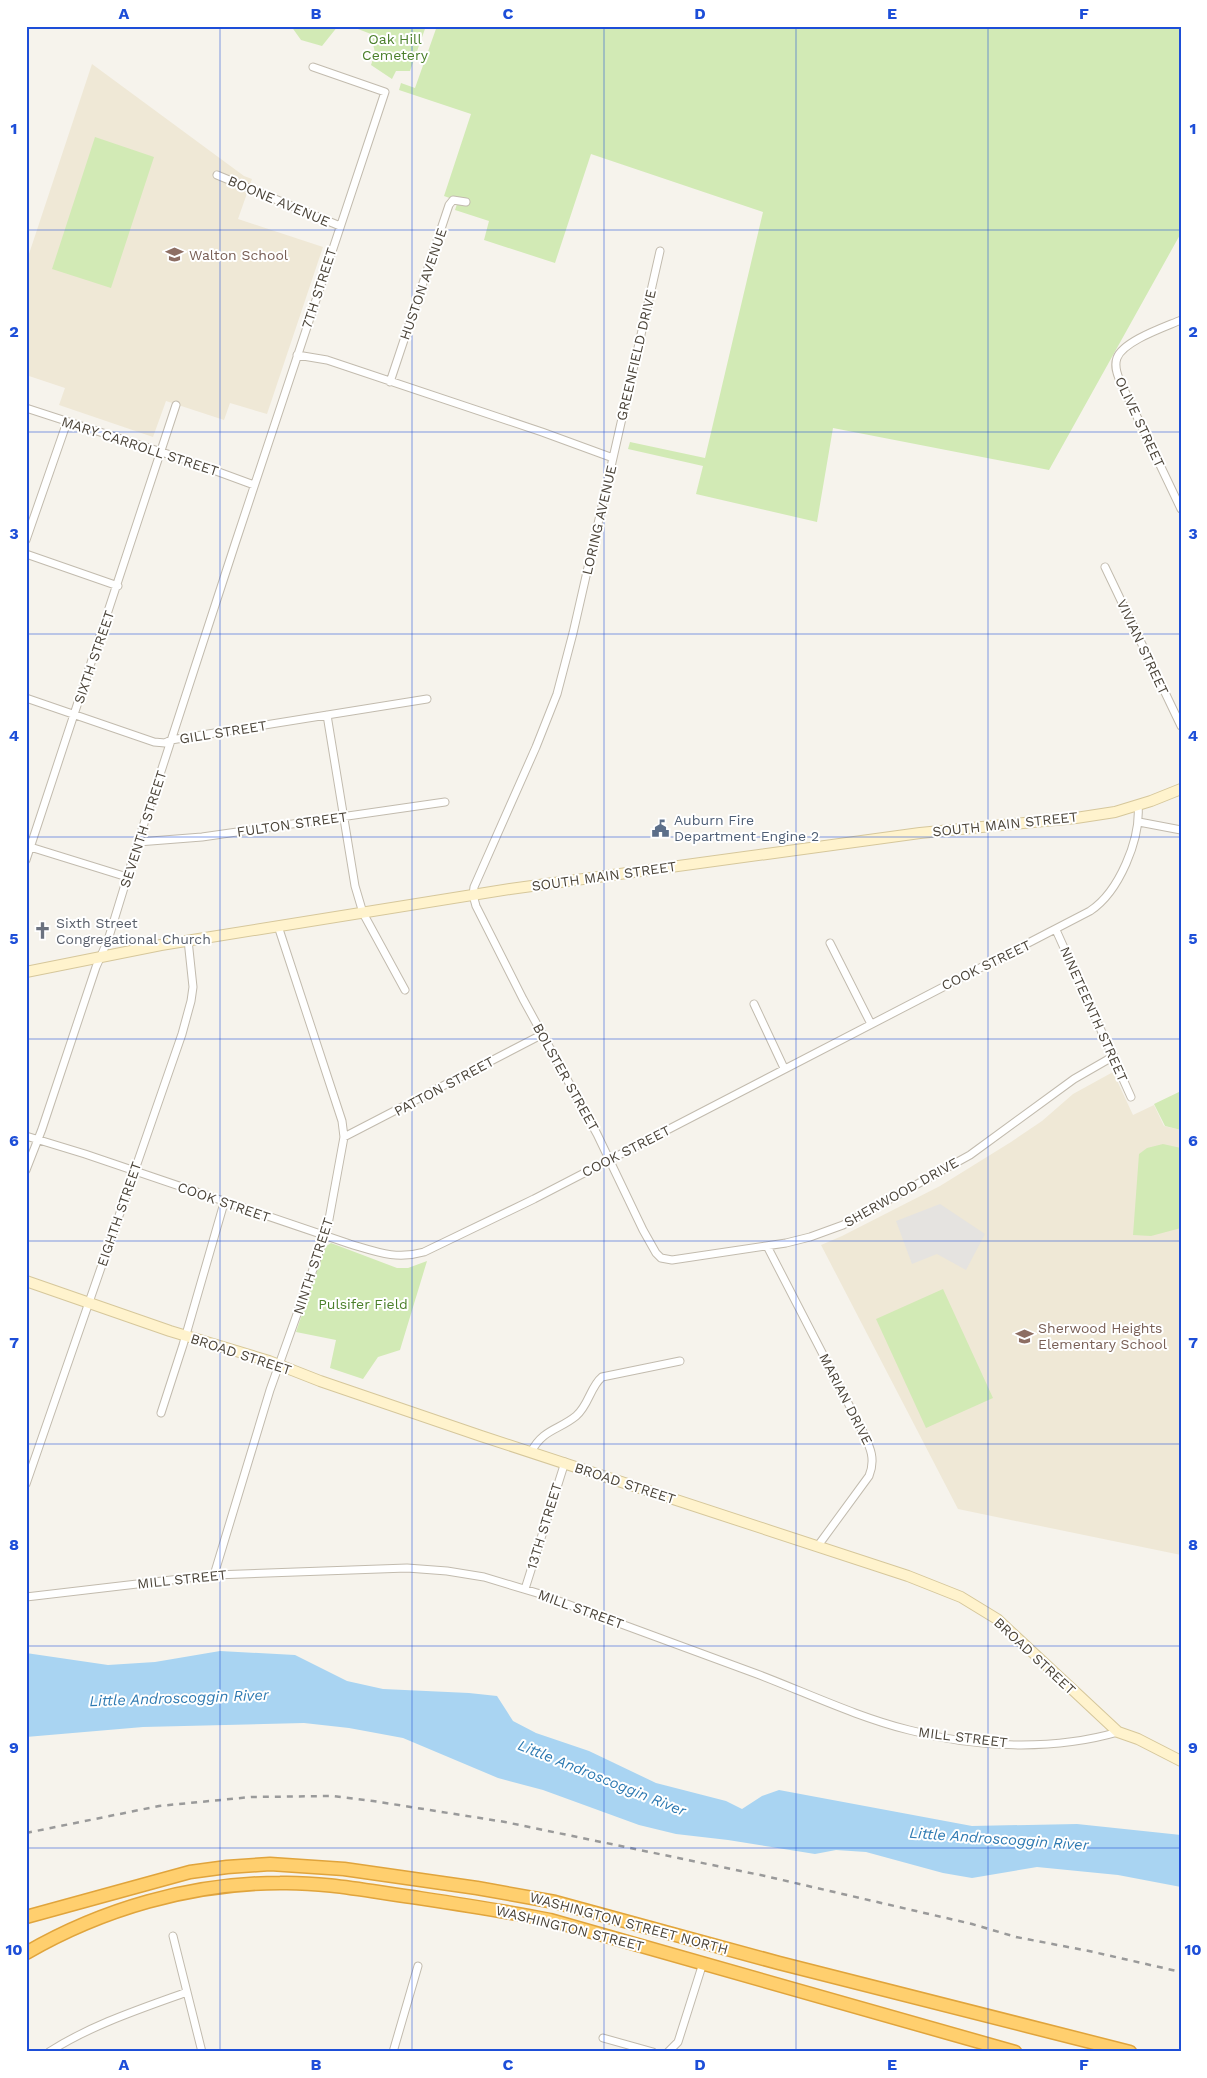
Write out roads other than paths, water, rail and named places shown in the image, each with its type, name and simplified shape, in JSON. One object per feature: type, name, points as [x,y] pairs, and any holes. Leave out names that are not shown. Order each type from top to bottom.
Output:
[{"type":"highway","name":"WASHINGTON STREET NORTH","points":[[26,1918],[190,1872],[227,1866],[270,1864],[344,1869],[509,1893],[583,1909],[779,1963],[1130,2052]]},
{"type":"highway","name":"WASHINGTON STREET","points":[[26,1953],[82,1924],[150,1901],[223,1886],[281,1882],[353,1888],[516,1913],[605,1935],[995,2048],[1015,2052]]},
{"type":"street","name":"7TH STREET","points":[[254,485],[385,92],[314,68]]},
{"type":"street","name":"BOONE AVENUE","points":[[217,175],[340,226]]},
{"type":"street","name":"HUSTON AVENUE","points":[[390,382],[449,205],[453,200],[466,202]]},
{"type":"street","name":"GREENFIELD DRIVE","points":[[613,458],[660,251]]},
{"type":"street","name":"OLIVE STREET","points":[[1181,320],[1128,345],[1122,350],[1116,362],[1120,381],[1181,509]]},
{"type":"street","name":"LORING AVENUE","points":[[297,355],[327,360],[542,432],[613,458],[573,634],[556,694],[536,747],[474,887],[473,894]]},
{"type":"street","name":"SIXTH STREET","points":[[26,860],[28,846],[75,715],[176,405]]},
{"type":"street","name":"MARY CARROLL STREET","points":[[26,408],[186,460],[254,485]]},
{"type":"street","points":[[26,540],[67,422]]},
{"type":"street","name":"SEVENTH STREET","points":[[26,1170],[108,940],[254,485]]},
{"type":"street","points":[[26,554],[118,586]]},
{"type":"street","name":"VIVIAN STREET","points":[[1105,567],[1181,726]]},
{"type":"street","name":"GILL STREET","points":[[26,698],[154,742],[165,743],[171,740],[427,699]]},
{"type":"street","points":[[327,715],[355,886],[362,913],[405,990]]},
{"type":"street","name":"SOUTH MAIN STREET","points":[[26,972],[188,940],[473,894],[920,833],[1076,818],[1115,812],[1181,789]]},
{"type":"street","name":"FULTON STREET","points":[[138,842],[202,837],[445,802]]},
{"type":"street","name":"COOK STREET","points":[[26,1136],[325,1236],[388,1255],[412,1256],[442,1245],[1090,911],[1109,895],[1123,870],[1139,822],[1138,805]]},
{"type":"street","points":[[1139,822],[1181,830]]},
{"type":"street","points":[[28,846],[127,877]]},
{"type":"street","name":"BOLSTER STREET","points":[[473,894],[484,923],[609,1159],[653,1249],[661,1258]]},
{"type":"street","name":"NINTH STREET","points":[[214,1575],[278,1365],[325,1236],[344,1137],[342,1121],[278,926]]},
{"type":"street","name":"NINETEENTH STREET","points":[[1056,930],[1131,1097]]},
{"type":"street","name":"EIGHTH STREET","points":[[26,1484],[133,1172],[155,1114],[192,1001],[193,980],[188,940]]},
{"type":"street","points":[[830,943],[871,1024]]},
{"type":"street","points":[[754,1004],[784,1068]]},
{"type":"street","name":"PATTON STREET","points":[[344,1137],[543,1034]]},
{"type":"street","name":"SHERWOOD DRIVE","points":[[661,1258],[672,1260],[767,1246],[826,1232],[970,1155],[1074,1079],[1114,1056]]},
{"type":"street","points":[[161,1413],[224,1203]]},
{"type":"street","name":"MARIAN DRIVE","points":[[767,1246],[863,1432],[873,1457],[869,1476],[817,1547]]},
{"type":"street","name":"BROAD STREET","points":[[26,1281],[531,1452],[908,1576],[972,1603],[997,1619],[1118,1732],[1138,1739],[1181,1761]]},
{"type":"street","points":[[531,1452],[543,1435],[566,1422],[583,1409],[597,1382],[602,1377],[680,1361]]},
{"type":"street","name":"13TH STREET","points":[[524,1589],[564,1462]]},
{"type":"street","name":"MILL STREET","points":[[26,1597],[214,1575],[407,1568],[458,1572],[484,1577],[524,1589],[909,1730],[959,1740],[1025,1744],[1084,1741],[1118,1732]]},
{"type":"street","points":[[173,1936],[202,2052]]},
{"type":"street","points":[[668,2052],[678,2042],[702,1963]]},
{"type":"street","points":[[393,2052],[418,1966]]},
{"type":"street","points":[[48,2052],[69,2039],[111,2020],[188,1992]]},
{"type":"street","points":[[603,2038],[653,2052]]},
{"type":"water","name":"Little Androscoggin River","points":[[220,1651],[295,1655],[347,1681],[383,1689],[497,1696],[513,1721],[536,1733],[589,1751],[656,1783],[726,1801],[742,1809],[762,1796],[779,1790],[972,1826],[1077,1824],[1181,1835],[1181,1887],[1118,1875],[1037,1867],[972,1878],[943,1873],[866,1852],[836,1850],[815,1854],[676,1834],[639,1825],[543,1790],[498,1778],[403,1738],[349,1728],[304,1723],[143,1727],[26,1737],[26,1653],[108,1665],[155,1662]]},
{"type":"railway","points":[[26,1833],[159,1806],[251,1797],[332,1796],[505,1822],[765,1876],[972,1924],[1016,1937],[1181,1972]]},
{"type":"place","name":"Walton School","points":[[175,255]]},
{"type":"place","name":"Auburn Fire Department Engine 2","points":[[660,828]]},
{"type":"place","name":"Sixth Street Congregational Church","points":[[42,931]]},
{"type":"place","name":"Sherwood Heights Elementary School","points":[[1024,1336]]},
{"type":"park label","name":"Oak Hill Cemetery","points":[[395,48]]},
{"type":"park label","name":"Pulsifer Field","points":[[363,1304]]}]
